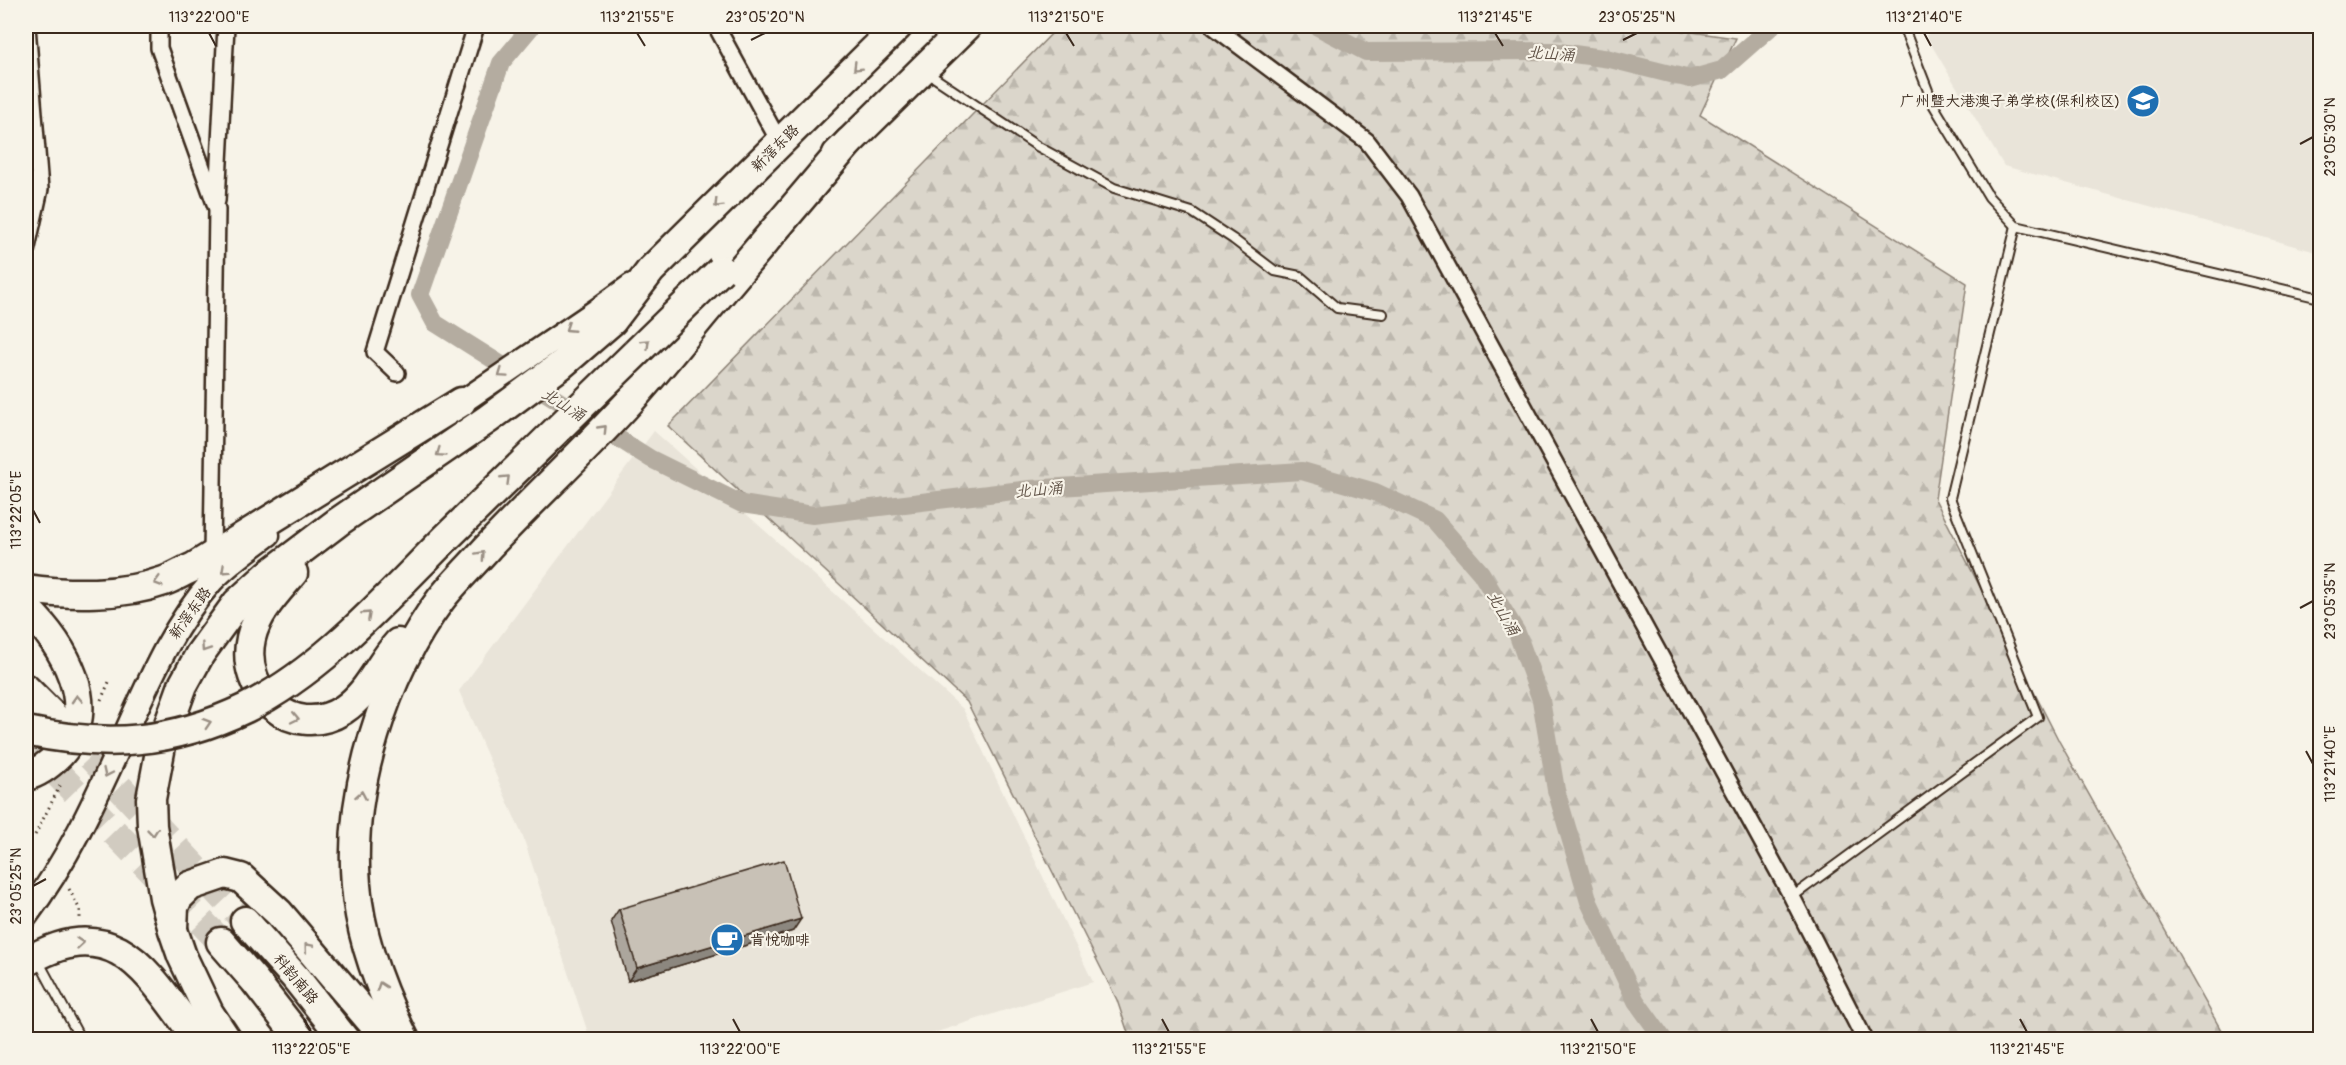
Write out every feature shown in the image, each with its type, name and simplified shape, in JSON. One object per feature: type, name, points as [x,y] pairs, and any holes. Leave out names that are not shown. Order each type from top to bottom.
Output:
[{"type":"highway","name":"新滘东路","points":[[338,522],[488,419],[552,355],[612,321],[651,270],[898,26]]},
{"type":"highway","points":[[26,730],[74,739],[108,742],[159,736],[214,721],[247,707],[298,677],[322,658],[384,599],[967,26]]},
{"type":"highway","points":[[338,522],[268,602],[254,628],[249,650],[253,676],[268,703],[286,716],[301,720],[327,717],[341,711],[366,690],[394,647],[632,399],[849,142]]},
{"type":"highway","points":[[26,589],[103,592],[131,589],[164,581],[212,555],[461,402]]},
{"type":"highway","points":[[227,1040],[209,1013],[182,956],[173,930],[156,860],[151,800],[159,755],[183,685],[200,654],[237,603],[268,575],[338,522]]},
{"type":"highway","points":[[405,1040],[388,1006],[363,928],[356,885],[356,841],[360,796],[373,742],[387,701],[403,662],[418,634],[442,599]]},
{"type":"highway","points":[[26,608],[61,648],[70,667],[78,704],[74,732],[64,749],[43,768],[26,776]]},
{"type":"highway","points":[[26,689],[53,716]]},
{"type":"highway","points":[[173,930],[174,907],[178,898],[190,886],[225,874],[241,878],[279,913],[387,1040]]},
{"type":"highway","name":"科韵南路","points":[[246,921],[295,977],[345,1040]]},
{"type":"highway","points":[[31,958],[68,944],[85,942],[116,947],[130,956],[145,972],[198,1040]]},
{"type":"highway","points":[[220,942],[255,981],[301,1040]]},
{"type":"street","points":[[26,252],[40,189],[27,26]]},
{"type":"street","points":[[159,26],[159,48],[217,210]]},
{"type":"street","points":[[212,555],[217,210],[226,26]]},
{"type":"street","points":[[397,373],[375,352],[476,26]]},
{"type":"street","points":[[716,26],[780,142]]},
{"type":"street","points":[[1214,26],[1366,141],[1409,196],[1792,897],[1865,1040]]},
{"type":"street","name":"新滘东路","points":[[26,916],[47,887],[75,839],[167,645],[213,581],[275,529],[461,402],[552,355]]},
{"type":"lane","points":[[1902,26],[1934,106],[1989,197],[2016,226],[2320,298]]},
{"type":"lane","points":[[923,69],[1037,146],[1114,188],[1192,213],[1233,239],[1275,271],[1300,276],[1337,308],[1383,314]]},
{"type":"lane","points":[[1792,897],[2038,717],[1950,498],[2016,226]]},
{"type":"lane","points":[[31,958],[81,1040]]},
{"type":"path","points":[[35,835],[65,777]]},
{"type":"path","points":[[67,885],[80,910],[80,919]]},
{"type":"shaded area","name":"广州暨大港澳子弟学校(保利校区)","points":[[1936,26],[2320,26],[2320,253],[2004,166],[1926,36]]},
{"type":"shaded area","points":[[654,431],[963,709],[1093,982],[915,1039],[590,1039],[523,837],[459,691]]},
{"type":"green space","points":[[1059,26],[1648,26],[1736,38],[1700,115],[1967,283],[1935,499],[2059,741],[2226,1039],[1130,1039],[1117,1000],[967,702],[668,426]]},
{"type":"building","points":[[784,860],[801,919],[637,968],[619,909]]},
{"type":"waterway","name":"北山涌","points":[[532,26],[501,63],[420,295],[435,323],[651,459],[742,504],[813,515],[1030,489],[1302,471],[1375,492],[1435,520],[1481,573],[1517,633],[1541,700],[1556,790],[1589,902],[1636,1001],[1664,1040]]},
{"type":"waterway","name":"北山涌","points":[[1316,26],[1366,52],[1552,51],[1610,59],[1690,79],[1722,70],[1772,26]]},
{"type":"tunnel","points":[[62,726],[245,921]]},
{"type":"tunnel","points":[[26,741],[221,942]]},
{"type":"place","name":"广州暨大港澳子弟学校(保利校区)","points":[[2143,101]]},
{"type":"place","name":"肯悦咖啡","points":[[727,940]]}]
